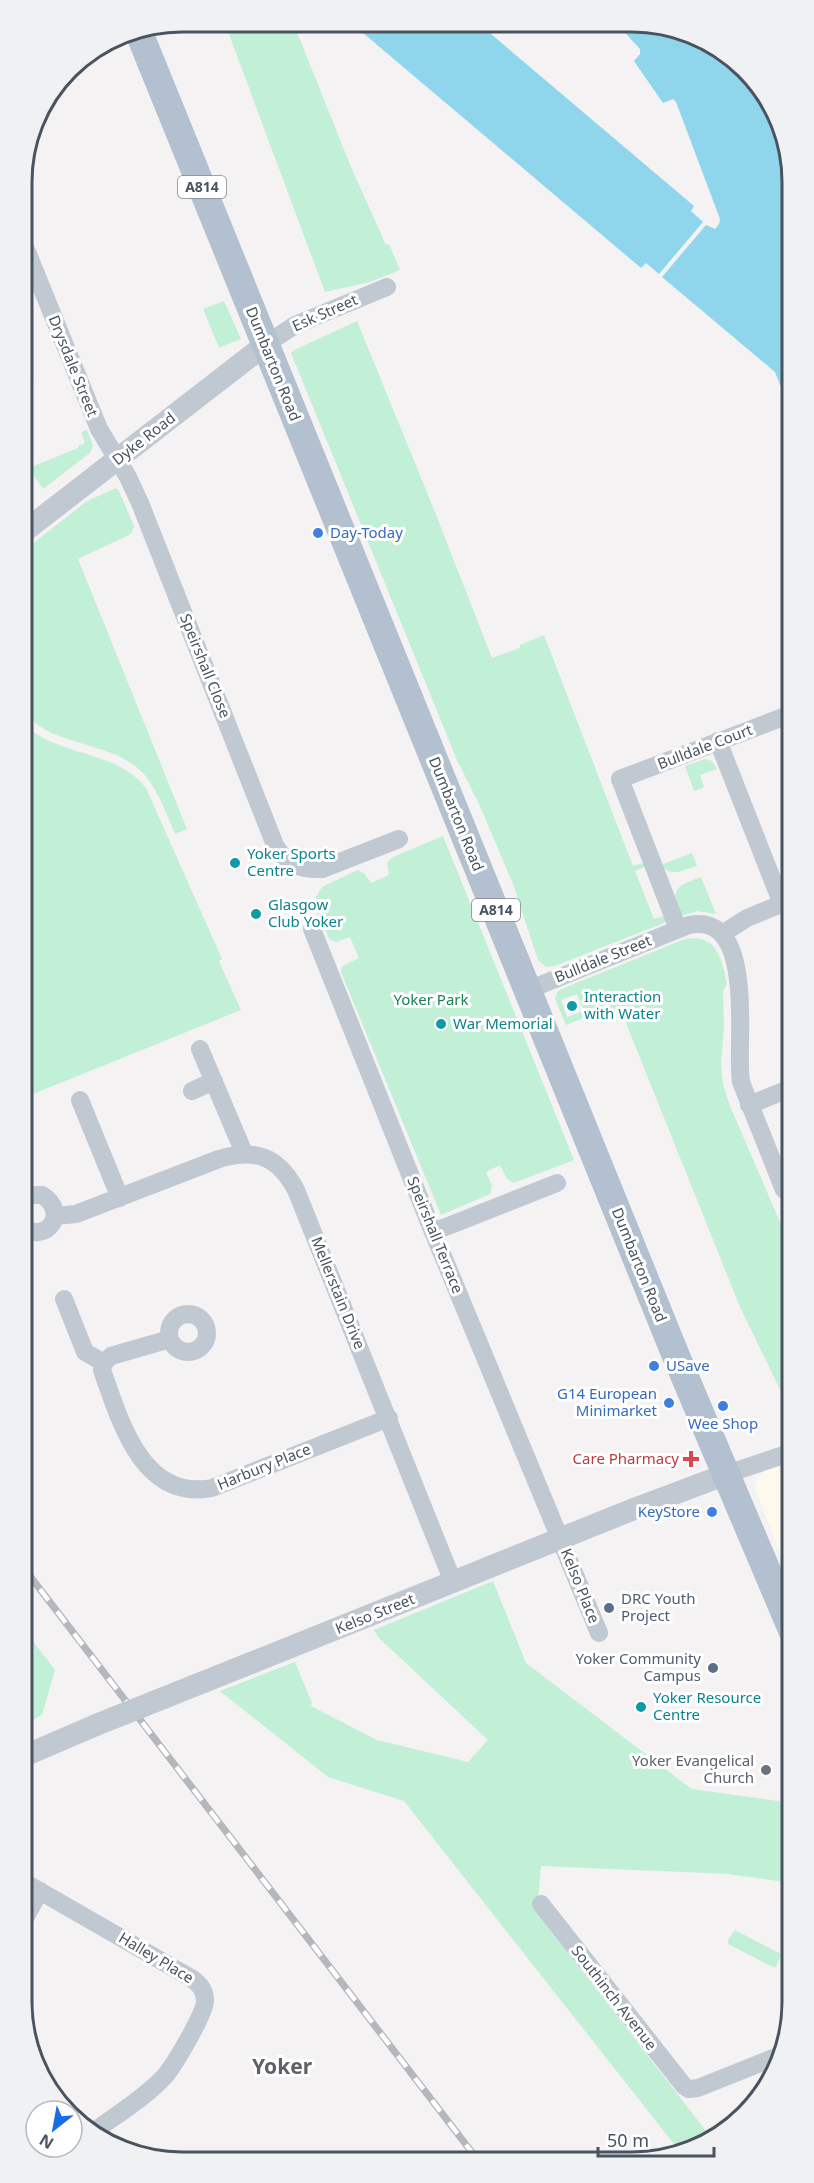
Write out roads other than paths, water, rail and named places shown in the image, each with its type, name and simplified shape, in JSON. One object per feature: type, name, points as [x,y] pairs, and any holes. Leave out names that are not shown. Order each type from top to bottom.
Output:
[{"type":"main road","name":"Dumbarton Road","points":[[141,38],[672,1346],[782,1606]]},
{"type":"street","name":"Drysdale Street","points":[[32,264],[99,429],[117,460]]},
{"type":"street","name":"Esk Street","points":[[265,345],[295,326],[387,287]]},
{"type":"street","name":"Dyke Road","points":[[32,525],[265,345]]},
{"type":"street","name":"Speirshall Close","points":[[117,460],[129,477],[140,503],[275,844],[289,862],[298,867],[322,869],[399,839]]},
{"type":"street","name":"Bulldale Court","points":[[678,929],[620,779],[782,717]]},
{"type":"street","points":[[718,741],[782,890]]},
{"type":"street","points":[[782,904],[747,918],[722,934],[731,950],[740,994],[741,1026],[738,1069],[741,1082],[782,1185]]},
{"type":"street","name":"Bulldale Street","points":[[528,990],[697,923],[707,924],[722,934]]},
{"type":"street","name":"Speirshall Terrace","points":[[312,929],[560,1539]]},
{"type":"street","points":[[55,1216],[70,1216],[219,1159],[244,1153],[200,1049]]},
{"type":"street","points":[[192,1091],[214,1081]]},
{"type":"street","points":[[749,1105],[782,1092]]},
{"type":"street","points":[[80,1100],[120,1198]]},
{"type":"street","name":"Mellerstain Drive","points":[[244,1153],[264,1157],[283,1169],[290,1178],[389,1418],[453,1582]]},
{"type":"street","points":[[434,1232],[557,1183]]},
{"type":"street","points":[[32,1196],[42,1195],[52,1204],[55,1216],[50,1227],[45,1231],[32,1232]]},
{"type":"street","points":[[64,1299],[85,1352],[104,1363],[111,1356],[170,1339]]},
{"type":"street","name":"Harbury Place","points":[[104,1363],[104,1374],[137,1455],[156,1475],[185,1488],[204,1490],[212,1488],[389,1418]]},
{"type":"street","points":[[727,1474],[782,1455]]},
{"type":"street","name":"Kelso Street","points":[[32,1753],[727,1474]]},
{"type":"street","name":"Kelso Place","points":[[560,1539],[599,1633]]},
{"type":"street","name":"Halley Place","points":[[32,1886],[191,1977],[200,1985],[205,1997],[201,2015],[162,2080],[100,2127]]},
{"type":"street","points":[[32,1906],[40,1891]]},
{"type":"street","name":"Southinch Avenue","points":[[541,1905],[676,2078],[688,2089],[702,2087],[771,2059]]},
{"type":"water","points":[[362,32],[489,32],[694,206],[691,211],[703,222],[659,274],[646,263],[641,268]]},
{"type":"water","points":[[624,32],[662,34],[681,39],[716,57],[739,75],[751,90],[775,133],[782,172],[782,390],[775,372],[662,277],[706,225],[715,229],[720,219],[676,102],[673,99],[663,103],[634,61],[640,54],[640,49]]},
{"type":"railway","points":[[32,1579],[471,2151]]},
{"type":"place","name":"Day-Today","points":[[318,533]]},
{"type":"place","name":"Yoker Sports Centre","points":[[235,863]]},
{"type":"place","name":"Glasgow Club Yoker","points":[[256,914]]},
{"type":"place","name":"Interaction with Water","points":[[572,1006]]},
{"type":"place","name":"War Memorial","points":[[441,1024]]},
{"type":"place","name":"USave","points":[[654,1366]]},
{"type":"place","name":"G14 European Minimarket","points":[[669,1403]]},
{"type":"place","name":"Wee Shop","points":[[723,1406]]},
{"type":"place","name":"Care Pharmacy","points":[[691,1459]]},
{"type":"place","name":"KeyStore","points":[[712,1512]]},
{"type":"place","name":"DRC Youth Project","points":[[609,1608]]},
{"type":"place","name":"Yoker Community Campus","points":[[713,1668]]},
{"type":"place","name":"Yoker Resource Centre","points":[[641,1707]]},
{"type":"place","name":"Yoker Evangelical Church","points":[[766,1770]]},
{"type":"district","name":"Yoker","points":[[282,2067]]},
{"type":"park label","name":"Yoker Park","points":[[431,1000]]}]
